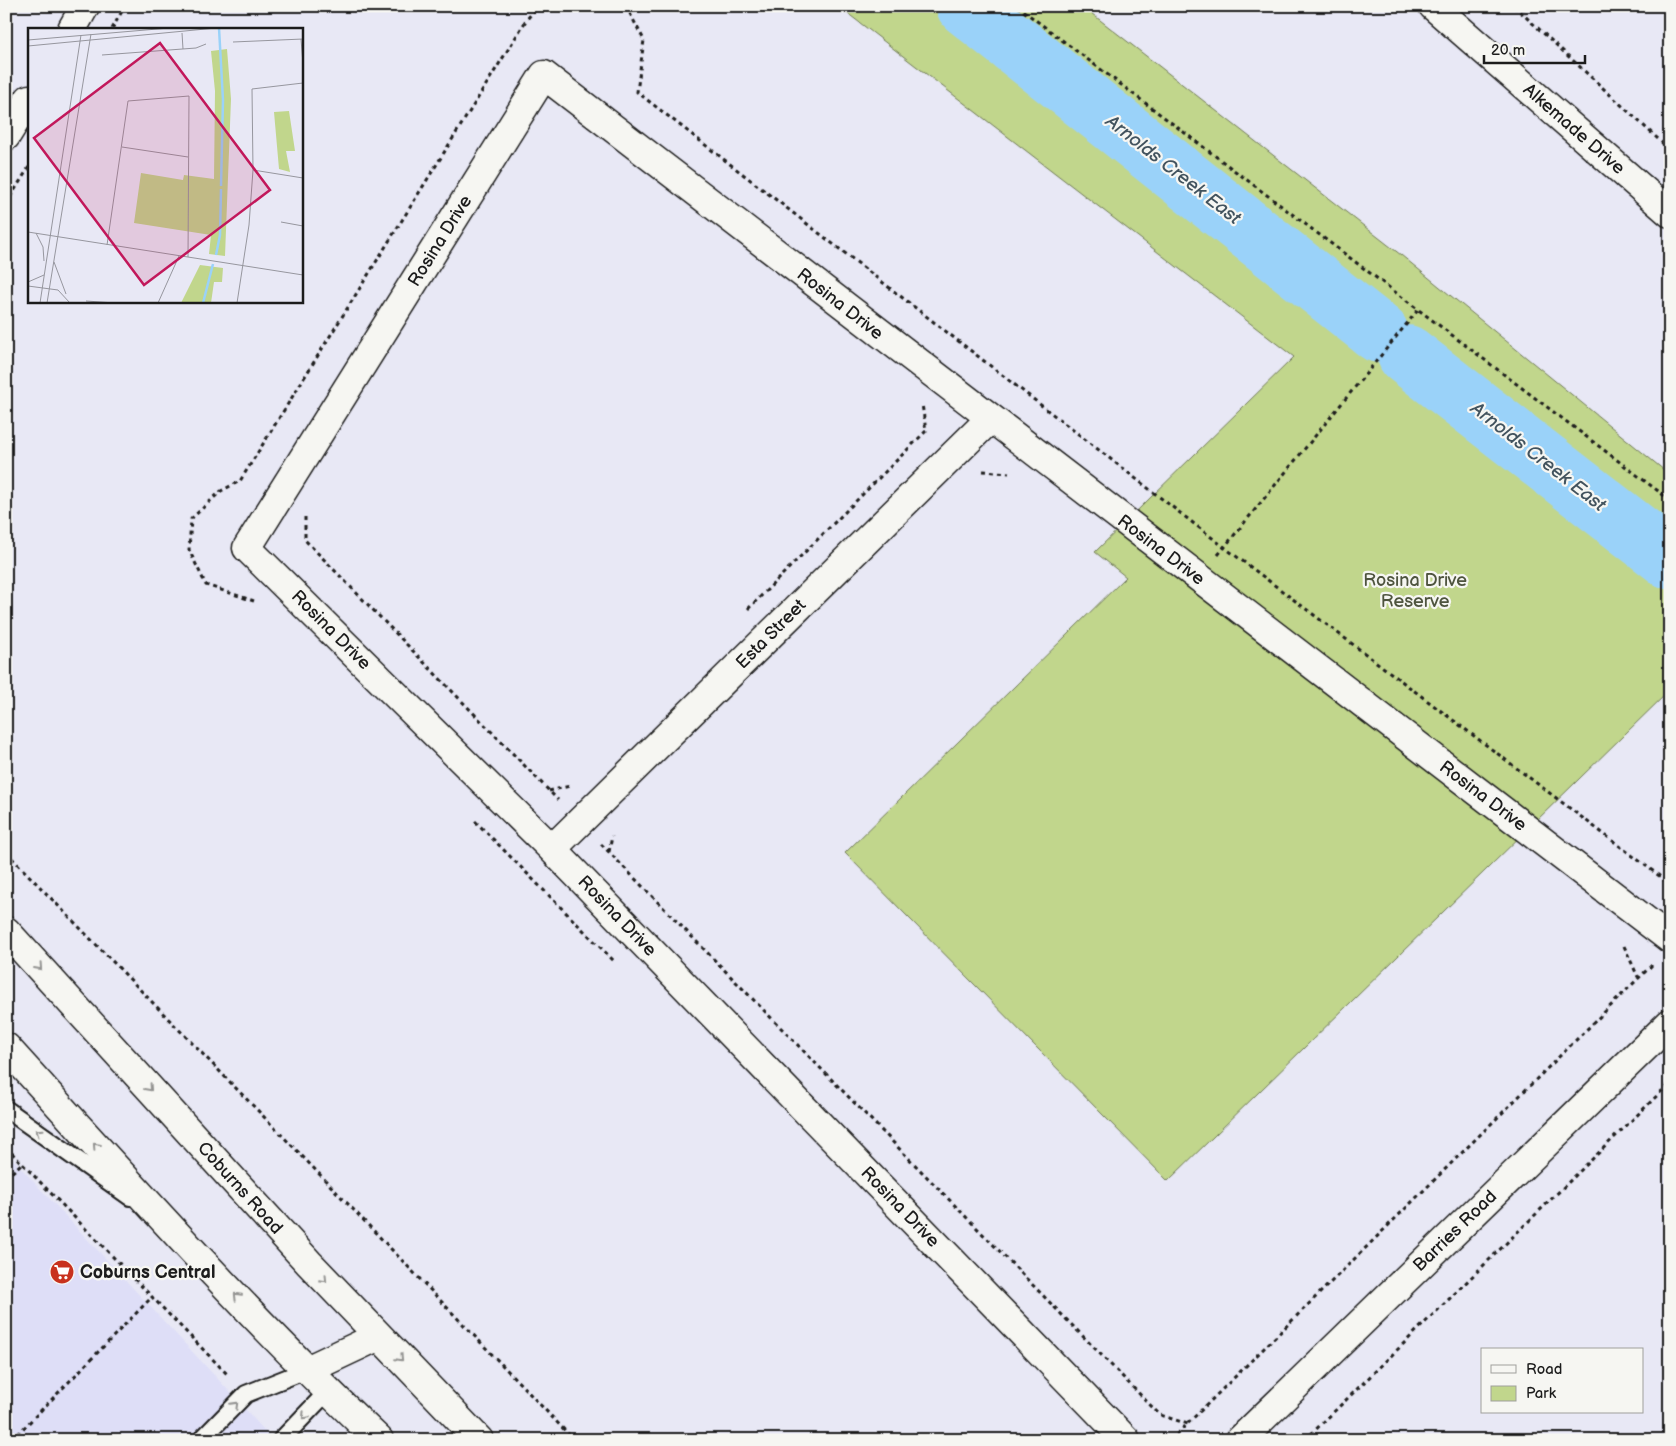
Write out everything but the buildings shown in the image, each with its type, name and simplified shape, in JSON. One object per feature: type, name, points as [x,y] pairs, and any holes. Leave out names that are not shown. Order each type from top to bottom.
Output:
[{"type":"street","points":[[73,28],[85,6]]},
{"type":"street","name":"Alkemade Drive","points":[[1444,9],[1670,213]]},
{"type":"street","name":"Rosina Drive","points":[[1126,1440],[552,849],[247,548],[544,75],[1198,579],[1663,950]]},
{"type":"street","points":[[6,136],[28,101]]},
{"type":"street","name":"Esta Street","points":[[552,849],[990,420]]},
{"type":"street","name":"Coburns Road","points":[[6,932],[308,1263],[479,1440]]},
{"type":"street","name":"Barries Road","points":[[1240,1440],[1668,1031]]},
{"type":"street","points":[[6,1047],[164,1221],[309,1369],[328,1391],[379,1440]]},
{"type":"street","points":[[309,1369],[379,1336]]},
{"type":"street","points":[[328,1391],[379,1336]]},
{"type":"lane","points":[[6,1108],[164,1221]]},
{"type":"lane","points":[[201,1440],[246,1394],[309,1369]]},
{"type":"lane","points":[[281,1440],[328,1391]]},
{"type":"path","points":[[113,28],[125,6]]},
{"type":"path","points":[[260,602],[206,585],[189,550],[191,519],[221,491],[240,481],[527,19],[538,6]]},
{"type":"path","points":[[626,6],[644,40],[638,92],[1224,547],[1670,884]]},
{"type":"path","points":[[1017,6],[1670,500]]},
{"type":"path","points":[[1514,6],[1670,150]]},
{"type":"path","points":[[1523,6],[1525,15]]},
{"type":"path","points":[[6,204],[28,169]]},
{"type":"path","points":[[1198,579],[1418,310]]},
{"type":"path","points":[[745,612],[926,431],[921,400],[928,406]]},
{"type":"path","points":[[1009,468],[1017,474]]},
{"type":"path","points":[[310,510],[304,518],[305,540],[1160,1415],[1188,1424]]},
{"type":"path","points":[[549,791],[571,785]]},
{"type":"path","points":[[474,819],[620,968]]},
{"type":"path","points":[[6,852],[310,1164],[574,1440]]},
{"type":"path","points":[[1618,940],[1626,947],[1638,977]]},
{"type":"path","points":[[1171,1440],[1316,1299],[1663,950]]},
{"type":"path","points":[[1305,1440],[1670,1083]]},
{"type":"path","points":[[6,1147],[246,1394]]},
{"type":"path","points":[[6,1178],[22,1163]]},
{"type":"path","points":[[12,1440],[152,1297]]},
{"type":"shaded area","name":"Coburns Central","points":[[6,1152],[229,1391],[273,1440],[6,1440]]},
{"type":"green space","name":"Rosina Drive Reserve","points":[[838,6],[1082,6],[1401,255],[1670,475],[1670,690],[1168,1181],[845,853],[1126,577],[1095,552],[1294,357]]},
{"type":"waterway","name":"Arnolds Creek East","points":[[966,6],[1379,333]]},
{"type":"waterway","name":"Arnolds Creek East","points":[[1407,355],[1670,559]]},
{"type":"place","name":"Coburns Central","points":[[62,1272]]}]
